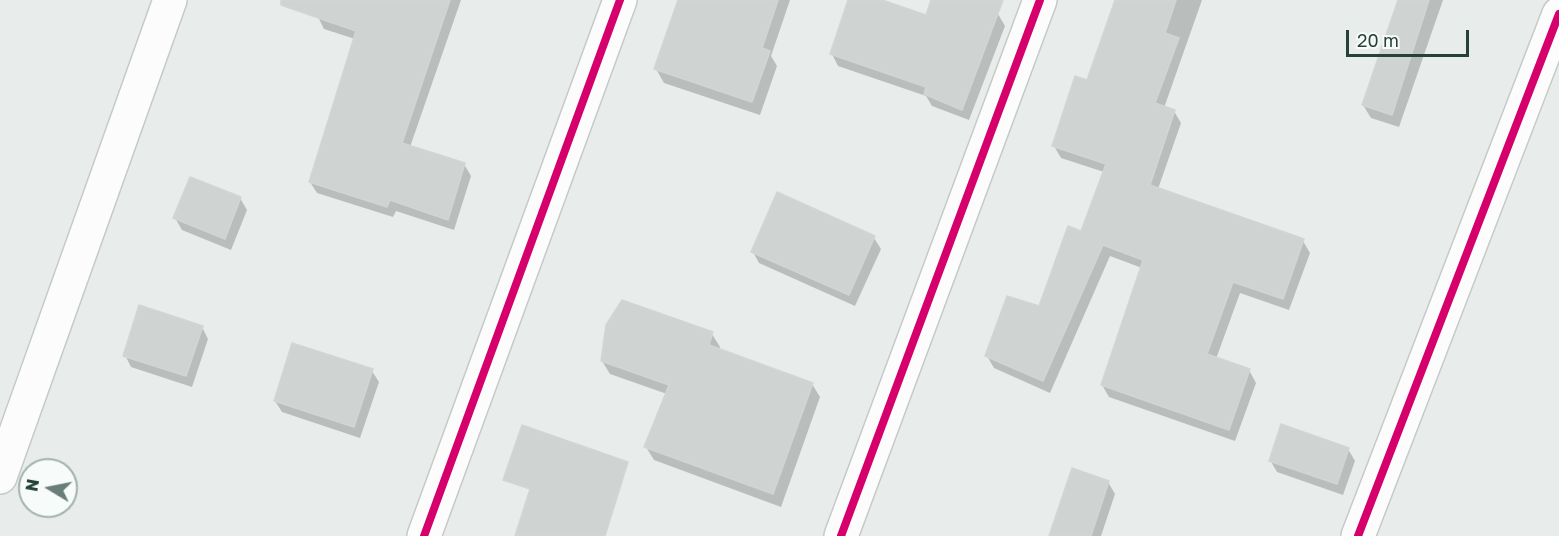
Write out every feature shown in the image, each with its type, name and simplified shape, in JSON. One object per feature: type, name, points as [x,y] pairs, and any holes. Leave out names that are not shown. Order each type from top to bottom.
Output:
[{"type":"street","points":[[0,477],[170,0]]},
{"type":"street","points":[[424,536],[620,0]]},
{"type":"street","points":[[841,536],[1040,0]]},
{"type":"street","points":[[1358,536],[1559,14]]},
{"type":"building","points":[[281,0],[450,0],[402,143],[465,163],[448,220],[390,200],[387,207],[309,182],[356,31],[281,5]]},
{"type":"building","points":[[678,0],[778,0],[762,48],[770,51],[752,102],[654,69]]},
{"type":"building","points":[[848,0],[882,0],[926,15],[931,0],[1003,0],[962,110],[924,94],[926,87],[830,54]]},
{"type":"building","points":[[1115,0],[1176,0],[1165,33],[1179,38],[1155,103],[1175,110],[1150,185],[1304,239],[1283,299],[1233,282],[1207,354],[1250,369],[1229,430],[1101,385],[1143,260],[1103,245],[1043,381],[985,356],[1007,296],[1039,306],[1068,226],[1081,231],[1106,164],[1052,146],[1075,76],[1087,80]]},
{"type":"building","points":[[1398,0],[1429,0],[1392,115],[1362,105]]},
{"type":"building","points":[[190,177],[241,197],[225,239],[173,218]]},
{"type":"building","points":[[777,192],[875,236],[849,295],[751,252]]},
{"type":"building","points":[[622,300],[713,332],[709,345],[813,383],[773,494],[644,447],[669,385],[601,361],[606,325]]},
{"type":"building","points":[[139,305],[203,326],[186,376],[123,356]]},
{"type":"building","points":[[292,343],[373,369],[354,427],[274,401]]},
{"type":"building","points":[[1281,424],[1349,448],[1337,484],[1269,461]]},
{"type":"building","points":[[522,425],[628,462],[605,536],[515,536],[530,489],[503,480]]},
{"type":"building","points":[[1072,468],[1109,481],[1091,536],[1049,536]]},
{"type":"cycle path","points":[[424,536],[620,0]]},
{"type":"cycle path","points":[[841,536],[1040,0]]},
{"type":"cycle path","points":[[1358,536],[1559,14]]}]
